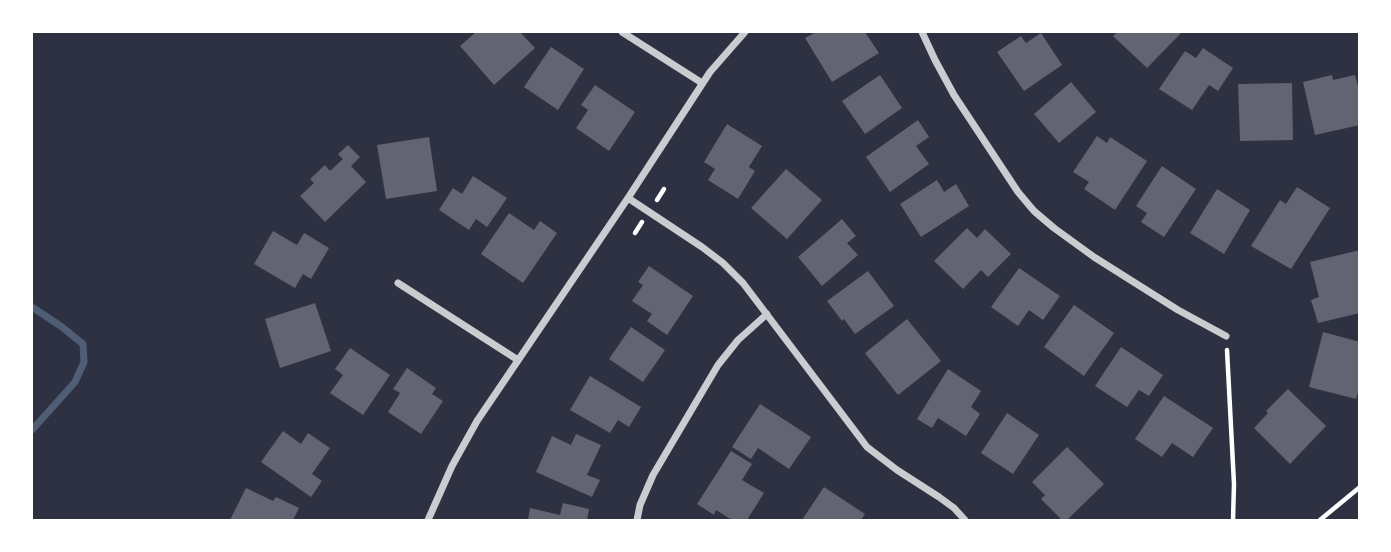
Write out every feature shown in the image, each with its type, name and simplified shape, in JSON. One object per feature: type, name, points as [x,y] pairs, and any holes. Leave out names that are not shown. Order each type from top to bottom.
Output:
[{"type":"street","points":[[622,32],[702,83]]},
{"type":"street","points":[[428,520],[464,443],[702,83],[745,32]]},
{"type":"street","points":[[922,32],[954,95],[1018,192],[1034,211],[1094,257],[1178,310],[1226,336]]},
{"type":"street","points":[[628,198],[723,263],[743,283],[867,447],[954,508],[965,520]]},
{"type":"street","points":[[398,283],[518,360]]},
{"type":"street","points":[[637,520],[640,505],[653,475],[718,365],[738,340],[767,314]]},
{"type":"path","points":[[1226,336],[1234,484],[1233,520]]},
{"type":"path","points":[[1320,520],[1360,487]]},
{"type":"building","points":[[476,32],[520,32],[535,48],[494,85],[460,46]]},
{"type":"building","points":[[816,32],[865,32],[879,53],[832,82],[805,38]]},
{"type":"building","points":[[1118,32],[1182,32],[1147,68],[1113,36]]},
{"type":"building","points":[[1041,33],[1062,65],[1024,91],[997,52],[1021,36],[1026,43]]},
{"type":"building","points":[[551,47],[584,69],[558,110],[524,87]]},
{"type":"building","points":[[1203,48],[1233,68],[1218,91],[1209,85],[1192,110],[1159,89],[1185,51],[1196,58]]},
{"type":"building","points":[[880,75],[902,108],[865,134],[842,101]]},
{"type":"building","points":[[1332,75],[1333,80],[1355,75],[1360,94],[1360,125],[1315,135],[1303,82]]},
{"type":"building","points":[[1071,82],[1096,112],[1059,143],[1034,114]]},
{"type":"building","points":[[1292,83],[1293,140],[1240,141],[1238,84]]},
{"type":"building","points":[[595,85],[635,112],[609,151],[576,128],[588,110],[581,105]]},
{"type":"building","points":[[918,120],[929,137],[916,146],[929,164],[890,192],[866,157]]},
{"type":"building","points":[[727,124],[762,146],[749,167],[755,171],[738,199],[708,180],[715,169],[704,162]]},
{"type":"building","points":[[1097,136],[1107,143],[1110,137],[1147,161],[1115,210],[1084,189],[1089,182],[1073,172]]},
{"type":"building","points":[[429,137],[437,191],[386,199],[377,145]]},
{"type":"building","points":[[348,145],[360,157],[351,166],[366,182],[325,222],[300,196],[314,183],[310,179],[325,165],[330,171],[343,159],[338,154]]},
{"type":"building","points":[[1162,166],[1196,189],[1164,237],[1141,222],[1147,213],[1136,206]]},
{"type":"building","points":[[786,169],[822,200],[787,239],[751,208]]},
{"type":"building","points":[[473,176],[507,198],[487,227],[476,219],[469,230],[439,210],[453,188],[462,194]]},
{"type":"building","points":[[937,180],[944,192],[956,184],[969,206],[921,237],[900,204]]},
{"type":"building","points":[[1297,187],[1330,208],[1291,269],[1251,246],[1280,200],[1286,204]]},
{"type":"building","points":[[1217,189],[1250,210],[1224,254],[1190,233]]},
{"type":"building","points":[[509,213],[534,230],[540,221],[557,233],[523,283],[481,254]]},
{"type":"building","points":[[842,219],[856,236],[847,243],[858,255],[822,286],[798,257]]},
{"type":"building","points":[[967,228],[977,238],[985,229],[1011,254],[988,277],[981,270],[963,289],[934,261]]},
{"type":"building","points":[[273,231],[297,245],[304,233],[329,248],[311,279],[303,274],[295,288],[254,264]]},
{"type":"building","points":[[1360,250],[1360,313],[1318,323],[1311,300],[1319,297],[1310,262]]},
{"type":"building","points":[[649,266],[693,296],[667,335],[647,321],[652,314],[632,301],[643,285],[638,282]]},
{"type":"building","points":[[1019,268],[1060,296],[1043,320],[1029,310],[1018,326],[991,307]]},
{"type":"building","points":[[868,271],[894,306],[855,334],[827,301]]},
{"type":"building","points":[[315,303],[331,351],[280,368],[265,319]]},
{"type":"building","points":[[1074,305],[1114,333],[1084,376],[1044,347]]},
{"type":"building","points":[[907,319],[941,361],[898,395],[865,353]]},
{"type":"building","points":[[631,327],[665,350],[643,382],[609,359]]},
{"type":"building","points":[[1323,332],[1360,342],[1360,386],[1356,399],[1309,387]]},
{"type":"building","points":[[1121,347],[1163,375],[1149,396],[1139,390],[1127,407],[1095,386]]},
{"type":"building","points":[[350,348],[390,375],[363,415],[330,393],[343,375],[335,369]]},
{"type":"building","points":[[407,368],[436,388],[432,394],[443,401],[421,434],[388,412],[400,393],[393,389]]},
{"type":"building","points":[[948,369],[981,391],[971,407],[980,414],[966,436],[938,418],[932,428],[917,419]]},
{"type":"building","points":[[590,376],[641,407],[629,427],[618,420],[610,433],[570,410]]},
{"type":"building","points":[[1288,389],[1326,426],[1290,464],[1254,428],[1268,413],[1266,411]]},
{"type":"building","points":[[1164,396],[1213,428],[1193,457],[1172,443],[1162,457],[1135,439]]},
{"type":"building","points":[[760,404],[811,437],[789,469],[758,448],[751,459],[732,447]]},
{"type":"building","points":[[1007,413],[1039,435],[1013,474],[981,453]]},
{"type":"building","points":[[283,431],[301,444],[308,433],[330,448],[312,474],[322,481],[311,497],[261,462]]},
{"type":"building","points":[[576,434],[601,445],[587,475],[600,480],[592,497],[536,472],[552,436],[571,445]]},
{"type":"building","points":[[1067,447],[1104,484],[1067,520],[1062,520],[1041,499],[1045,495],[1032,482]]},
{"type":"building","points":[[731,451],[752,464],[742,480],[764,493],[747,520],[732,520],[716,510],[714,515],[697,504]]},
{"type":"building","points":[[824,487],[865,514],[861,520],[802,520]]},
{"type":"building","points":[[246,488],[273,501],[276,497],[299,508],[293,520],[230,520]]},
{"type":"building","points":[[563,503],[589,509],[587,520],[528,520],[530,508],[560,515]]},
{"type":"waterway","points":[[32,307],[83,344],[84,362],[75,382],[32,430]]}]
